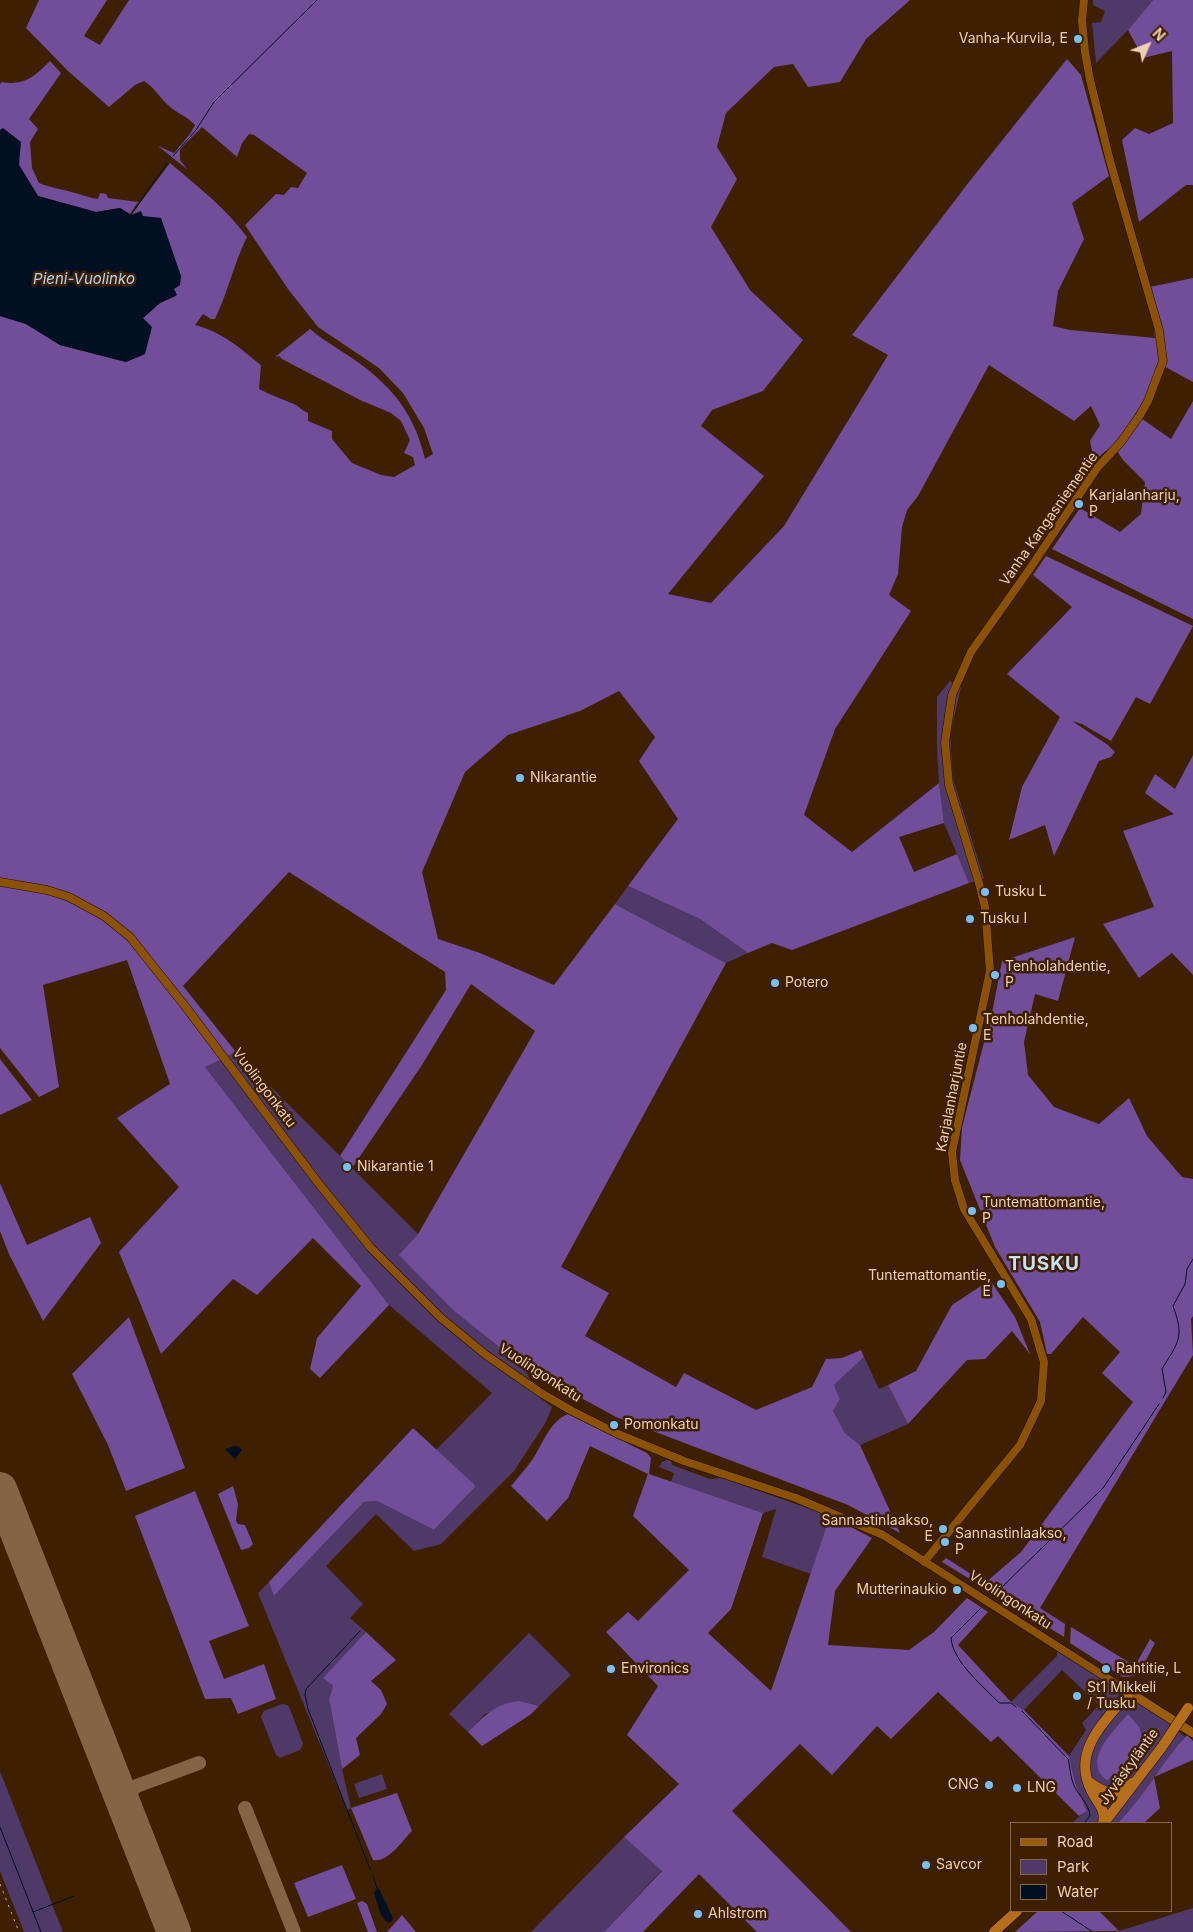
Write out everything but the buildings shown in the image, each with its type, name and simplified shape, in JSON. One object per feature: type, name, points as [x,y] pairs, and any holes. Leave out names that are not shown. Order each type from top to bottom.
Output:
[{"type":"highway","points":[[1104,1822],[1103,1810],[1092,1792],[1084,1768],[1087,1750],[1092,1739],[1129,1692]]},
{"type":"highway","name":"Jyväskyläntie","points":[[1105,1822],[1162,1747],[1191,1705]]},
{"type":"highway","points":[[1088,1781],[1105,1792],[1116,1792],[1126,1789],[1142,1774]]},
{"type":"highway","points":[[994,1932],[1016,1912]]},
{"type":"main road","name":"Vuolingonkatu","points":[[1129,1692],[1193,1733]]},
{"type":"street","name":"Vanha Kangasniementie","points":[[986,995],[990,971],[985,907],[954,805],[946,766],[944,742],[952,696],[971,652],[1046,546],[1097,468],[1121,442],[1140,416],[1148,401],[1163,361],[1159,330],[1113,171],[1090,80],[1082,21],[1084,0]]},
{"type":"street","name":"Vuolingonkatu","points":[[0,882],[47,890],[69,897],[104,916],[130,937],[143,951],[370,1248],[436,1314],[486,1355],[541,1393],[618,1434],[660,1453],[796,1498],[840,1515],[883,1535],[1129,1692]]},
{"type":"street","name":"Karjalanharjuntie","points":[[924,1562],[1020,1446],[1041,1401],[1044,1362],[1031,1319],[964,1209],[955,1180],[952,1152],[986,995]]},
{"type":"green space","points":[[1093,0],[1153,0],[1128,30],[1096,63],[1092,23],[1101,22],[1105,11],[1093,5]]},
{"type":"green space","points":[[950,681],[961,687],[950,735],[953,779],[984,879],[969,883],[944,823],[939,783],[937,697]]},
{"type":"green space","points":[[628,886],[700,919],[748,953],[726,963],[615,904]]},
{"type":"green space","points":[[236,1052],[418,1234],[400,1255],[454,1311],[523,1366],[540,1398],[552,1407],[546,1422],[514,1471],[441,1544],[414,1551],[376,1514],[326,1566],[363,1604],[350,1618],[366,1632],[324,1678],[333,1686],[329,1699],[351,1808],[347,1810],[258,1593],[269,1582],[275,1595],[364,1502],[377,1501],[434,1530],[476,1486],[436,1450],[492,1393],[389,1305],[204,1066]]},
{"type":"green space","points":[[864,1357],[879,1389],[888,1385],[908,1424],[860,1445],[845,1433],[833,1411],[840,1399],[834,1385]]},
{"type":"green space","points":[[671,1461],[672,1465],[710,1479],[722,1478],[830,1516],[811,1574],[762,1557],[776,1509],[763,1513],[671,1482],[674,1473],[659,1467],[662,1462]]},
{"type":"green space","points":[[529,1633],[571,1675],[539,1706],[520,1701],[485,1714],[468,1732],[449,1714]]},
{"type":"green space","points":[[1057,1650],[1160,1716],[1185,1737],[1132,1809],[1119,1822],[1073,1822],[1087,1810],[1075,1781],[1069,1756],[1086,1730],[1082,1723],[1099,1705],[1062,1670],[1024,1710],[1011,1702],[1057,1656]]},
{"type":"green space","points":[[282,1704],[288,1705],[303,1744],[300,1750],[280,1758],[276,1755],[261,1717],[264,1711]]},
{"type":"green space","points":[[0,1771],[63,1932],[24,1932],[0,1871]]},
{"type":"green space","points":[[382,1774],[387,1789],[359,1798],[354,1784]]},
{"type":"green space","points":[[624,1837],[662,1870],[604,1932],[531,1932]]},
{"type":"green space","points":[[1193,1908],[1193,1932],[1117,1932],[1119,1931]]},
{"type":"shaded area","points":[[39,0],[107,0],[84,36],[100,45],[129,0],[910,0],[866,39],[840,82],[808,87],[793,64],[774,67],[726,113],[717,147],[737,179],[711,227],[750,290],[803,340],[763,391],[712,410],[701,426],[764,476],[668,594],[711,603],[784,526],[888,355],[852,335],[969,182],[1067,59],[1081,75],[1109,176],[1072,203],[1084,239],[1058,291],[1053,326],[1070,330],[1155,338],[1150,287],[1193,278],[1193,382],[1158,363],[1145,400],[1135,414],[1171,439],[1193,401],[1193,619],[1052,549],[1080,508],[1120,532],[1141,514],[1145,482],[1123,460],[1113,445],[1094,461],[1090,441],[1100,425],[1091,406],[1074,421],[989,365],[918,496],[907,510],[902,527],[898,574],[889,595],[911,611],[835,729],[804,815],[852,852],[939,783],[944,823],[899,837],[914,872],[957,854],[969,883],[792,950],[772,943],[748,953],[700,919],[628,886],[678,819],[639,761],[655,737],[619,691],[580,711],[508,735],[465,772],[422,872],[438,939],[480,953],[554,985],[615,904],[726,963],[561,1267],[609,1293],[585,1336],[676,1387],[684,1373],[756,1410],[812,1387],[826,1359],[842,1358],[861,1350],[864,1357],[834,1385],[840,1399],[833,1411],[845,1433],[860,1445],[900,1533],[848,1505],[616,1417],[523,1366],[454,1311],[399,1255],[418,1234],[535,1031],[471,984],[422,1065],[352,1168],[340,1156],[446,990],[445,972],[289,872],[183,986],[236,1052],[205,1067],[389,1305],[320,1378],[310,1369],[317,1338],[361,1286],[313,1238],[257,1295],[233,1279],[161,1354],[119,1252],[179,1187],[117,1118],[170,1084],[127,960],[43,985],[59,1087],[39,1097],[0,1048],[0,316],[26,324],[60,345],[126,362],[145,354],[143,318],[160,303],[176,296],[131,215],[170,163],[221,207],[247,237],[215,319],[211,319],[203,314],[195,325],[223,336],[261,365],[259,389],[296,405],[308,413],[308,421],[332,431],[332,439],[352,463],[381,475],[394,477],[415,465],[413,457],[404,453],[410,440],[401,421],[391,413],[360,400],[279,356],[275,357],[310,329],[382,382],[404,408],[413,423],[425,459],[433,454],[424,428],[403,393],[379,368],[318,327],[288,289],[245,225],[276,194],[284,195],[291,187],[298,188],[307,173],[254,135],[249,134],[242,143],[237,157],[202,127],[180,149],[180,160],[188,170],[158,146],[174,153],[195,125],[171,108],[144,81],[135,85],[109,107],[68,71],[26,28]]},
{"type":"shaded area","points":[[1153,0],[1193,0],[1193,185],[1186,185],[1139,222],[1122,140],[1135,128],[1149,134],[1173,123],[1172,51],[1143,58],[1128,30]]},
{"type":"shaded area","points":[[50,61],[61,73],[29,119],[38,129],[30,142],[32,168],[39,183],[95,199],[98,199],[100,193],[106,194],[108,198],[138,202],[130,214],[120,208],[96,212],[38,196],[19,165],[3,129],[0,130],[0,84],[2,82],[17,83],[29,79]]},
{"type":"shaded area","points":[[1046,556],[1193,626],[1150,704],[1136,697],[1111,741],[1082,724],[1072,721],[1108,745],[1115,752],[1111,757],[1099,761],[1054,856],[1045,825],[1009,840],[1022,787],[1060,717],[1007,674],[1072,607],[1033,575]]},
{"type":"shaded area","points":[[1193,755],[1193,975],[1172,953],[1139,978],[1103,924],[1154,907],[1123,831],[1174,814],[1145,793],[1155,774],[1175,789]]},
{"type":"shaded area","points":[[1075,937],[1058,1001],[1035,994],[1024,1042],[1028,1075],[1054,1107],[1099,1124],[1129,1098],[1147,1136],[1182,1177],[1193,1179],[1193,1316],[1191,1319],[1193,1355],[1040,1608],[1065,1624],[1064,1637],[942,1562],[946,1558],[985,1583],[1021,1552],[1133,1402],[1102,1373],[1120,1352],[1083,1317],[1051,1354],[1047,1354],[1040,1322],[995,1247],[960,1160],[962,1127],[993,1008],[1002,961]]},
{"type":"shaded area","points":[[0,1059],[32,1100],[0,1115]]},
{"type":"shaded area","points":[[0,1183],[27,1245],[90,1217],[101,1243],[43,1321],[9,1254],[0,1231]]},
{"type":"shaded area","points":[[990,1280],[1015,1317],[1030,1354],[1012,1331],[985,1359],[967,1360],[908,1424],[888,1385],[916,1371],[952,1305]]},
{"type":"shaded area","points":[[129,1317],[185,1468],[126,1491],[108,1445],[72,1374]]},
{"type":"shaded area","points":[[568,1414],[647,1453],[651,1458],[649,1474],[763,1513],[731,1609],[708,1633],[771,1691],[830,1516],[872,1538],[835,1591],[828,1645],[909,1650],[934,1632],[967,1598],[988,1612],[958,1645],[1011,1702],[1024,1710],[1069,1756],[1075,1782],[1087,1811],[1079,1816],[998,1736],[991,1742],[938,1692],[891,1739],[877,1726],[832,1775],[800,1744],[732,1811],[851,1932],[757,1932],[699,1874],[643,1932],[604,1932],[662,1871],[624,1837],[679,1784],[627,1735],[658,1686],[606,1632],[628,1612],[638,1621],[689,1570],[633,1516],[648,1474],[590,1446],[568,1498],[547,1521],[511,1486],[532,1460],[551,1428]]},
{"type":"shaded area","points":[[413,1428],[476,1486],[434,1530],[377,1501],[364,1502],[274,1596],[269,1582]]},
{"type":"shaded area","points":[[233,1486],[238,1504],[236,1521],[238,1524],[245,1525],[253,1544],[249,1548],[241,1550],[218,1494]]},
{"type":"shaded area","points":[[195,1491],[249,1626],[209,1641],[224,1679],[264,1664],[276,1699],[238,1714],[231,1698],[205,1699],[135,1516]]},
{"type":"shaded area","points":[[1071,1627],[1135,1666],[1150,1639],[1155,1643],[1146,1660],[1134,1676],[1123,1677],[1070,1643]]},
{"type":"shaded area","points":[[366,1632],[396,1660],[371,1681],[381,1690],[387,1704],[381,1714],[356,1738],[360,1755],[342,1769],[329,1699],[333,1686],[323,1678]]},
{"type":"shaded area","points":[[520,1701],[539,1706],[530,1715],[482,1746],[468,1732],[497,1707]]},
{"type":"shaded area","points":[[1128,1714],[1139,1727],[1145,1748],[1121,1775],[1107,1780],[1100,1772],[1097,1764],[1099,1755],[1108,1737]]},
{"type":"shaded area","points":[[1187,1735],[1193,1741],[1193,1760],[1155,1777]]},
{"type":"shaded area","points":[[1154,1777],[1160,1808],[1145,1822],[1119,1822]]},
{"type":"shaded area","points":[[397,1793],[412,1831],[389,1855],[379,1860],[373,1860],[351,1808]]},
{"type":"shaded area","points":[[342,1865],[356,1899],[308,1917],[294,1883]]},
{"type":"shaded area","points":[[362,1901],[367,1904],[377,1932],[368,1932],[357,1903]]},
{"type":"shaded area","points":[[1037,1912],[1100,1912],[1119,1931],[1015,1932]]},
{"type":"shaded area","points":[[402,1915],[416,1932],[387,1932]]},
{"type":"water","name":"Pieni-Vuolinko","points":[[3,128],[21,142],[19,165],[38,196],[96,212],[120,208],[131,215],[141,211],[143,216],[161,218],[181,276],[180,285],[174,289],[177,295],[160,303],[143,318],[152,327],[145,354],[126,362],[60,345],[26,324],[0,316],[0,130]]},
{"type":"water","points":[[235,1446],[242,1450],[235,1459],[225,1449]]},
{"type":"water","points":[[378,1887],[393,1918],[391,1922],[387,1922],[381,1915],[374,1893]]},
{"type":"waterway","points":[[173,156],[196,130],[214,102],[317,0]]},
{"type":"waterway","points":[[131,215],[167,163]]},
{"type":"waterway","points":[[1163,1398],[1166,1392],[1162,1369],[1176,1346],[1179,1333],[1179,1326],[1173,1306],[1185,1284],[1187,1269],[1193,1259]]},
{"type":"waterway","points":[[995,1594],[1103,1488],[1159,1404]]},
{"type":"waterway","points":[[980,1609],[951,1638],[953,1647],[963,1665],[999,1703],[1011,1703],[1016,1707]]},
{"type":"waterway","points":[[360,1631],[306,1689],[305,1695],[308,1709],[370,1869]]},
{"type":"waterway","points":[[1022,1711],[1068,1759],[1074,1785],[1089,1811],[1090,1816],[1085,1822]]},
{"type":"waterway","points":[[0,1827],[41,1932]]},
{"type":"waterway","points":[[373,1876],[377,1888]]},
{"type":"waterway","points":[[33,1912],[74,1896]]},
{"type":"waterway","points":[[1063,1912],[1093,1932]]},
{"type":"taxiway","points":[[113,1776],[123,1786],[131,1788],[199,1763]]},
{"type":"taxiway","points":[[126,1810],[127,1796],[135,1787]]},
{"type":"taxiway","points":[[245,1808],[294,1932]]},
{"type":"runway","points":[[0,1489],[174,1932]]},
{"type":"railway","points":[[0,1884],[19,1932]]},
{"type":"place","name":"Vanha-Kurvila, E","points":[[1078,39]]},
{"type":"place","name":"Karjalanharju, P","points":[[1079,504]]},
{"type":"place","name":"Nikarantie","points":[[520,778]]},
{"type":"place","name":"Tusku L","points":[[985,892]]},
{"type":"place","name":"Tusku I","points":[[970,919]]},
{"type":"place","name":"Tenholahdentie, P","points":[[995,975]]},
{"type":"place","name":"Potero","points":[[775,983]]},
{"type":"place","name":"Tenholahdentie, E","points":[[973,1028]]},
{"type":"place","name":"Nikarantie 1","points":[[347,1167]]},
{"type":"place","name":"Tuntemattomantie, P","points":[[972,1211]]},
{"type":"place","name":"Tuntemattomantie, E","points":[[1001,1284]]},
{"type":"place","name":"Pomonkatu","points":[[614,1425]]},
{"type":"place","name":"Sannastinlaakso, E","points":[[943,1529]]},
{"type":"place","name":"Sannastinlaakso, P","points":[[945,1542]]},
{"type":"place","name":"Mutterinaukio","points":[[957,1590]]},
{"type":"place","name":"Environics","points":[[611,1669]]},
{"type":"place","name":"Rahtitie, L","points":[[1106,1669]]},
{"type":"place","name":"St1 Mikkeli / Tusku","points":[[1077,1696]]},
{"type":"place","name":"CNG","points":[[989,1785]]},
{"type":"place","name":"LNG","points":[[1017,1788]]},
{"type":"place","name":"Savcor","points":[[926,1865]]},
{"type":"place","name":"Ahlstrom","points":[[698,1914]]},
{"type":"district","name":"TUSKU","points":[[1044,1264]]}]
